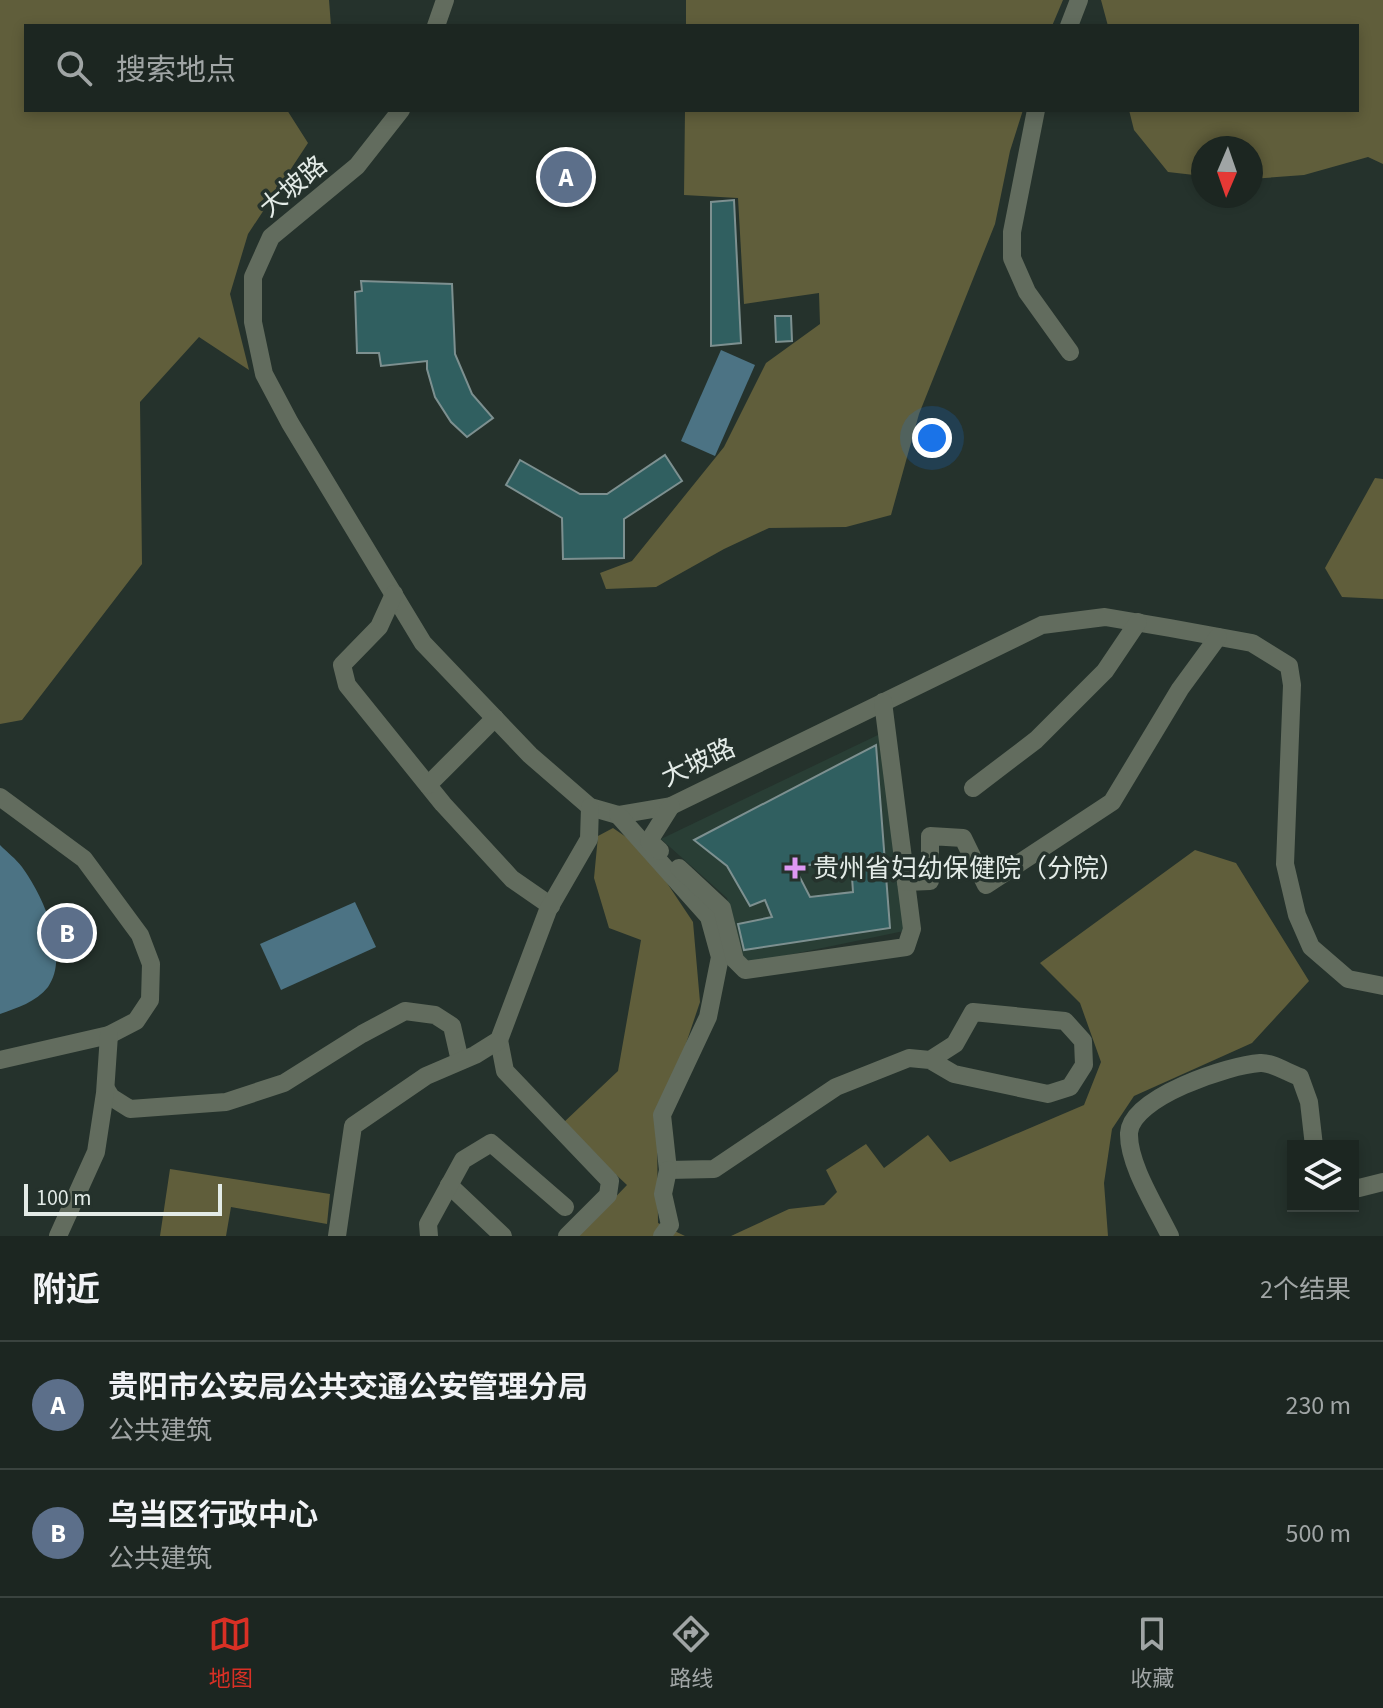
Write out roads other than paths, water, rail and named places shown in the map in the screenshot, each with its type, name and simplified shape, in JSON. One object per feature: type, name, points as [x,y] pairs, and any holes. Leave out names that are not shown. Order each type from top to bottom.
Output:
[{"type":"street","points":[[437,24],[445,0]]},
{"type":"street","points":[[1070,24],[1079,0]]},
{"type":"street","name":"大坡路","points":[[399,112],[357,166],[271,237],[253,277],[253,322],[264,374],[290,423],[423,643],[530,755],[590,807],[618,815],[671,806],[1042,625],[1105,617],[1252,643],[1289,666],[1292,725],[1285,864],[1297,915],[1311,947],[1348,979],[1383,986]]},
{"type":"street","points":[[1036,112],[1012,232],[1012,258],[1027,292],[1070,352]]},
{"type":"street","points":[[394,594],[379,627],[342,665],[347,685],[428,785],[512,879],[551,906]]},
{"type":"street","points":[[973,788],[1036,740],[1105,671],[1138,622]]},
{"type":"street","points":[[906,882],[930,881],[930,836],[963,838],[986,885],[1112,802],[1180,689],[1218,637]]},
{"type":"street","points":[[671,806],[649,841],[722,908],[735,960],[745,970],[906,947],[912,929],[883,702]]},
{"type":"street","points":[[428,785],[495,718]]},
{"type":"street","points":[[0,797],[84,859],[140,935],[151,964],[150,1000],[136,1021],[109,1035],[0,1060]]},
{"type":"street","points":[[567,1236],[608,1195],[610,1181],[505,1071],[499,1040],[551,906],[589,839],[590,807]]},
{"type":"street","points":[[618,815],[709,917],[720,957],[708,1017],[662,1115],[668,1170],[663,1194],[670,1225],[662,1236]]},
{"type":"street","points":[[106,1089],[111,1097],[130,1109],[226,1102],[284,1083],[405,1011],[435,1015],[452,1026],[460,1061]]},
{"type":"street","points":[[668,1170],[714,1169],[836,1087],[909,1058],[930,1060],[954,1074],[1048,1094],[1070,1087],[1084,1065],[1083,1041],[1065,1021],[973,1012],[955,1044],[930,1060]]},
{"type":"street","points":[[58,1236],[96,1152],[106,1089],[109,1035]]},
{"type":"street","points":[[337,1236],[353,1126],[426,1076],[499,1040]]},
{"type":"street","points":[[1170,1236],[1132,1156],[1129,1131],[1134,1118],[1149,1105],[1186,1084],[1235,1067],[1263,1063],[1300,1077],[1309,1102],[1313,1140]]},
{"type":"street","points":[[429,1236],[428,1224],[463,1160],[491,1143],[565,1207]]},
{"type":"street","points":[[1359,1188],[1383,1182]]},
{"type":"street","points":[[449,1185],[503,1236]]},
{"type":"water","points":[[721,350],[755,365],[715,456],[681,441]]},
{"type":"water","points":[[0,845],[22,867],[38,893],[51,926],[56,959],[48,987],[38,997],[0,1014]]},
{"type":"water","points":[[355,902],[376,947],[281,990],[260,944]]},
{"type":"place","name":"贵阳市公安局公共交通公安管理分局","points":[[566,177]]},
{"type":"place","name":"贵州省妇幼保健院（分院）","points":[[795,868]]},
{"type":"place","name":"乌当区行政中心","points":[[67,933]]}]
